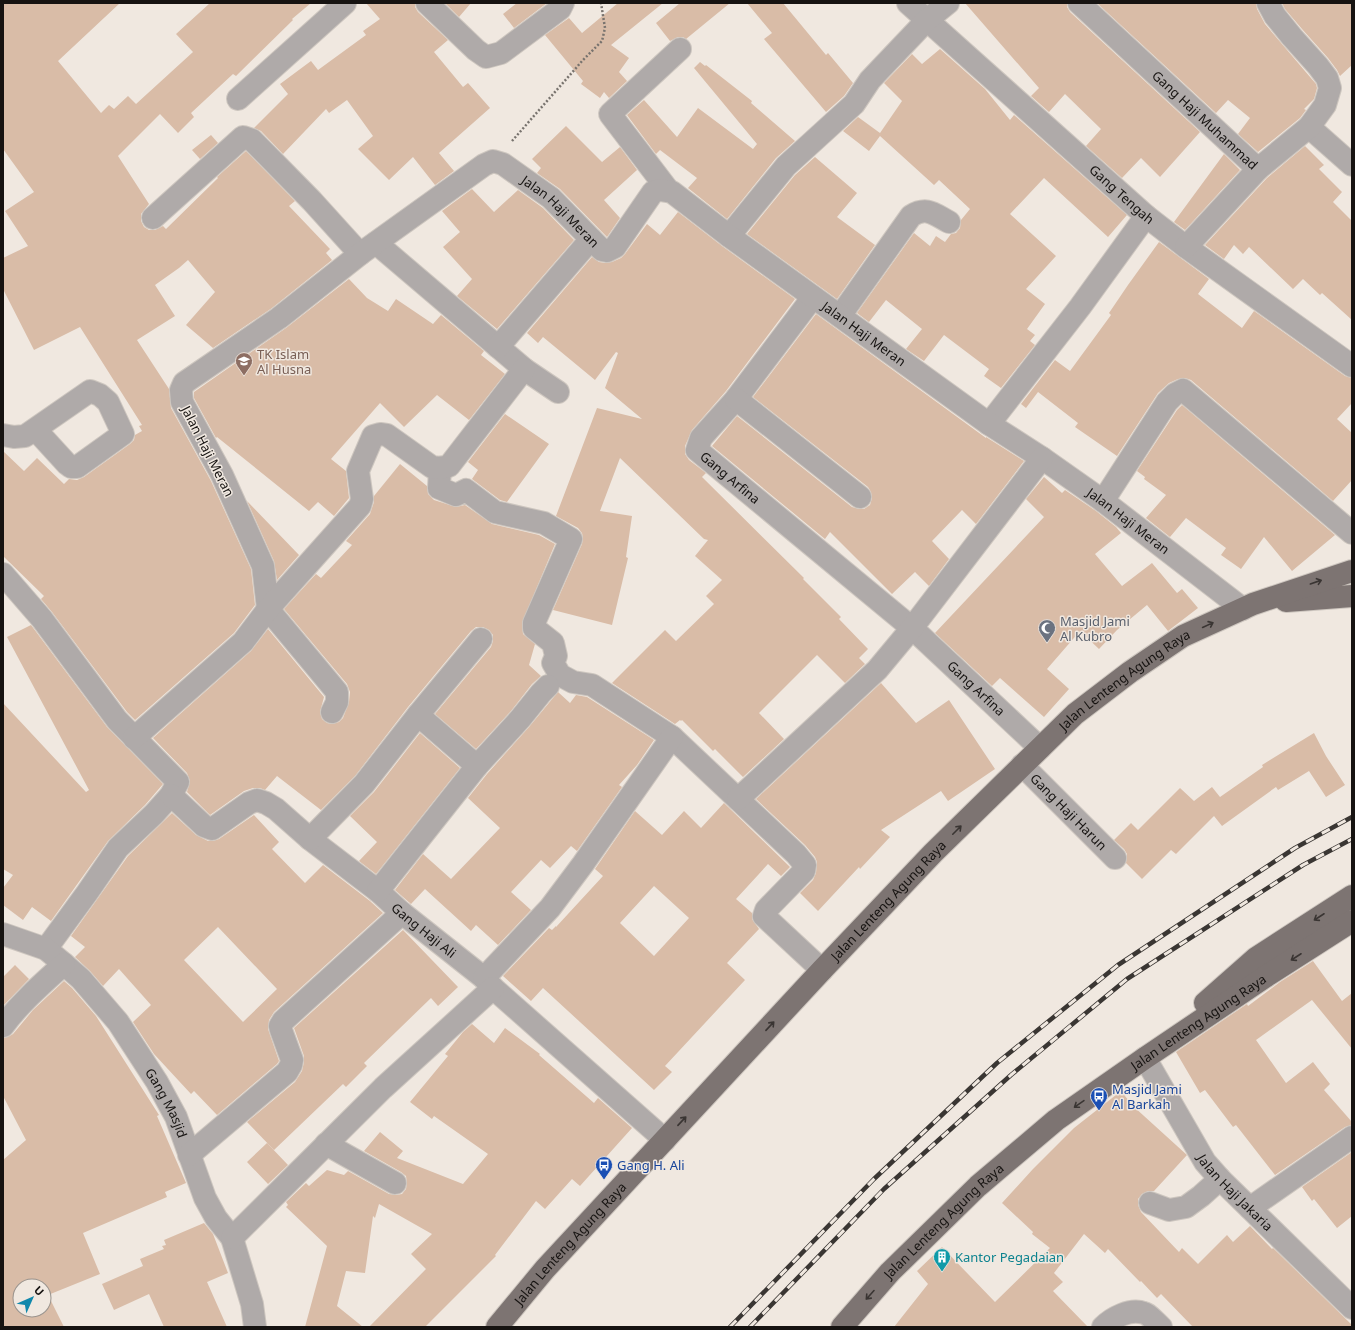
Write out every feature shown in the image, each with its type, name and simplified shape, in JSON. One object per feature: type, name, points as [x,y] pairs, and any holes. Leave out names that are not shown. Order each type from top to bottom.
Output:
[{"type":"main road","name":"Jalan Lenteng Agung Raya","points":[[497,1327],[545,1269],[822,970],[933,853],[1075,714],[1130,672],[1183,636],[1248,606],[1342,573],[1352,571]]},
{"type":"main road","points":[[1248,606],[1352,596]]},
{"type":"main road","points":[[1145,1058],[1256,958],[1352,896]]},
{"type":"main road","name":"Jalan Lenteng Agung Raya","points":[[842,1327],[890,1272],[978,1186],[1056,1120],[1268,975],[1352,921]]},
{"type":"street","points":[[238,99],[345,3]]},
{"type":"street","points":[[427,3],[476,50],[486,57],[501,53],[560,9],[563,3]]},
{"type":"street","name":"Gang Tengah","points":[[908,3],[1146,216],[1186,248],[1352,366]]},
{"type":"street","points":[[729,236],[786,166],[854,104],[870,80],[927,20],[948,3]]},
{"type":"street","name":"Gang Haji Muhammad","points":[[1079,3],[1258,170],[1309,127],[1325,105],[1330,88],[1327,78],[1275,16],[1268,3]]},
{"type":"street","points":[[668,190],[610,114],[680,49]]},
{"type":"street","points":[[1309,127],[1352,165]]},
{"type":"street","points":[[153,218],[243,137],[252,140],[312,201],[368,249],[498,347],[524,369],[558,392]]},
{"type":"street","name":"Jalan Haji Meran","points":[[268,609],[263,566],[222,475],[182,402],[181,390],[184,383],[279,318],[368,249],[484,165],[493,161],[503,164],[551,198],[602,250],[607,252],[615,247],[653,192],[660,190],[668,190],[672,192],[729,236],[988,424],[1042,458],[1248,606]]},
{"type":"street","points":[[1186,248],[1258,170]]},
{"type":"street","points":[[840,316],[911,216],[919,211],[928,211],[948,222]]},
{"type":"street","points":[[988,424],[1080,307],[1146,216]]},
{"type":"street","points":[[498,347],[591,239]]},
{"type":"street","name":"Gang Arfina","points":[[813,297],[736,399],[701,438],[697,450],[912,628],[1040,748]]},
{"type":"street","points":[[134,738],[243,642],[268,609],[360,506],[362,499],[358,471],[373,436],[387,434],[432,467],[440,468],[449,466],[524,369]]},
{"type":"street","points":[[1103,502],[1166,402],[1175,394],[1184,390],[1352,533]]},
{"type":"street","points":[[736,399],[860,497]]},
{"type":"street","points":[[3,435],[20,437],[25,436],[35,429]]},
{"type":"street","points":[[738,799],[877,670],[912,628],[1042,458]]},
{"type":"street","points":[[440,468],[438,488],[456,495],[466,490],[495,512],[544,523],[571,539],[534,623],[534,628],[553,643],[556,656],[553,663],[560,675],[573,682],[592,685],[672,737],[796,854],[805,865],[804,870],[766,910],[764,916],[822,970]]},
{"type":"street","points":[[3,574],[42,619],[117,720],[178,782],[171,795],[154,814],[118,848],[46,949]]},
{"type":"street","points":[[268,609],[337,692],[337,702],[332,712]]},
{"type":"street","points":[[310,839],[364,784],[418,715],[481,639]]},
{"type":"street","points":[[378,891],[477,766],[548,686]]},
{"type":"street","points":[[418,715],[477,766]]},
{"type":"street","points":[[232,1238],[489,983],[550,908],[583,864],[672,737]]},
{"type":"street","name":"Gang Haji Harun","points":[[1022,765],[1115,858]]},
{"type":"street","name":"Gang Haji Ali","points":[[171,795],[204,826],[212,829],[249,803],[257,800],[276,809],[310,839],[378,891],[402,913],[489,983],[665,1140]]},
{"type":"street","points":[[189,1155],[287,1072],[292,1060],[280,1030],[283,1021],[402,913]]},
{"type":"street","name":"Gang Masjid","points":[[3,934],[46,949],[81,979],[118,1022],[157,1082],[176,1117],[189,1155],[209,1204],[216,1218],[232,1238],[252,1304],[255,1327]]},
{"type":"street","points":[[3,1026],[42,984],[64,964]]},
{"type":"street","name":"Jalan Haji Jakaria","points":[[1145,1058],[1205,1162],[1220,1179],[1352,1308]]},
{"type":"street","points":[[1250,1208],[1352,1137]]},
{"type":"street","points":[[326,1144],[395,1183]]},
{"type":"street","points":[[1150,1203],[1169,1210],[1186,1208],[1220,1179]]},
{"type":"street","points":[[1103,1327],[1126,1312],[1144,1313],[1161,1327]]},
{"type":"path","points":[[493,161],[583,60],[602,41],[605,28],[601,3]]},
{"type":"building","points":[[3,3],[120,3],[58,61],[101,113],[109,105],[114,109],[128,96],[136,104],[193,52],[176,34],[210,3],[311,3],[292,19],[293,20],[236,76],[233,74],[191,113],[194,117],[178,133],[160,114],[118,156],[149,204],[141,214],[141,221],[144,227],[149,230],[155,230],[163,226],[166,229],[218,178],[217,177],[246,151],[295,201],[289,206],[330,249],[326,253],[332,260],[272,308],[213,348],[186,325],[215,292],[188,260],[155,285],[175,316],[137,340],[169,389],[171,408],[211,481],[251,569],[255,605],[234,633],[135,720],[127,712],[41,599],[44,596],[3,556],[3,451],[24,471],[37,458],[64,484],[69,479],[77,480],[84,477],[130,444],[134,440],[135,435],[142,431],[139,426],[142,425],[80,327],[34,350],[3,289],[3,258],[28,246],[5,211],[34,192],[3,149]]},
{"type":"building","points":[[366,3],[415,3],[415,7],[418,12],[448,40],[434,52],[463,87],[468,83],[490,108],[439,153],[454,171],[435,185],[413,157],[389,180],[358,149],[373,136],[347,100],[329,113],[326,109],[283,154],[261,131],[254,128],[288,94],[280,84],[311,61],[318,70],[366,35],[363,31],[380,19]]},
{"type":"building","points":[[445,3],[471,3],[459,17]]},
{"type":"building","points":[[517,3],[547,3],[514,28],[503,14]]},
{"type":"building","points":[[618,3],[663,3],[611,45],[629,58],[619,72],[627,81],[609,98],[604,92],[600,98],[581,84],[583,81],[545,35],[569,18],[582,33]]},
{"type":"building","points":[[680,3],[730,3],[686,39],[683,37],[678,37],[670,41],[656,23]]},
{"type":"building","points":[[747,3],[783,3],[826,55],[828,53],[853,83],[844,96],[826,112],[764,39],[772,33]]},
{"type":"building","points":[[965,3],[1067,3],[1067,7],[1070,12],[1200,132],[1160,177],[1141,158],[1122,178],[1086,146],[1101,129],[1065,94],[1049,112],[1031,96],[1039,88]]},
{"type":"building","points":[[1097,3],[1256,3],[1257,9],[1265,24],[1316,84],[1317,88],[1314,99],[1304,109],[1306,110],[1300,118],[1258,152],[1238,134],[1250,118],[1228,100],[1216,113]]},
{"type":"building","points":[[1282,3],[1352,3],[1352,65],[1340,76],[1328,58],[1285,9]]},
{"type":"building","points":[[940,49],[985,89],[1010,120],[1014,115],[1127,215],[1108,237],[1044,178],[1010,214],[1056,256],[1026,289],[1045,304],[1027,329],[1035,335],[1030,341],[1035,345],[1001,388],[984,376],[989,369],[944,335],[924,361],[906,349],[922,329],[886,300],[869,322],[857,313],[914,233],[930,246],[936,236],[945,242],[951,234],[956,233],[960,228],[961,220],[970,209],[939,180],[934,185],[880,136],[869,151],[843,131],[858,117],[880,133],[902,101],[884,83],[912,54],[922,64]]},
{"type":"building","points":[[700,62],[705,66],[706,65],[752,101],[751,103],[795,141],[776,158],[727,219],[688,188],[697,178],[660,150],[656,154],[627,115],[644,100],[677,137],[698,108],[753,149],[757,144],[694,68]]},
{"type":"building","points":[[566,126],[602,162],[620,147],[637,170],[604,200],[620,218],[607,237],[560,189],[537,173],[541,168],[532,159]]},
{"type":"building","points":[[211,135],[218,143],[200,159],[192,150]]},
{"type":"building","points":[[1305,146],[1324,165],[1319,169],[1342,192],[1333,202],[1352,221],[1352,320],[1322,293],[1320,295],[1303,279],[1293,289],[1249,247],[1243,254],[1234,245],[1224,259],[1205,245],[1267,178]]},
{"type":"building","points":[[1224,154],[1240,170],[1185,230],[1174,222]]},
{"type":"building","points":[[815,157],[857,193],[837,217],[875,245],[837,299],[747,234],[795,175]]},
{"type":"building","points":[[472,189],[494,212],[518,190],[543,208],[574,240],[497,329],[457,296],[472,279],[443,247],[460,232],[442,211]]},
{"type":"building","points":[[678,212],[795,299],[726,391],[692,430],[685,446],[685,454],[689,460],[706,473],[702,477],[804,578],[803,579],[841,617],[839,619],[868,649],[859,658],[865,664],[845,683],[817,655],[759,713],[784,739],[743,777],[715,749],[713,751],[682,720],[675,724],[612,683],[665,630],[676,641],[714,604],[706,596],[722,580],[695,556],[708,540],[704,539],[620,458],[600,511],[632,516],[626,557],[628,558],[612,625],[553,610],[582,544],[583,538],[582,533],[578,528],[556,516],[597,408],[642,419],[605,388],[618,353],[616,352],[595,380],[543,337],[538,343],[527,333],[592,257],[599,262],[605,263],[621,258],[647,224],[660,235]]},
{"type":"building","points":[[1159,242],[1209,279],[1198,294],[1242,328],[1254,311],[1345,376],[1352,378],[1352,403],[1337,419],[1352,433],[1352,480],[1333,501],[1191,380],[1185,378],[1169,383],[1158,393],[1117,456],[1075,427],[1078,423],[1038,392],[1026,408],[1021,404],[1055,360],[1070,371],[1111,315],[1109,313]]},
{"type":"building","points":[[349,279],[367,298],[388,311],[396,299],[433,324],[441,315],[484,351],[481,355],[505,374],[469,420],[437,395],[404,427],[380,403],[331,459],[346,471],[349,498],[334,516],[318,502],[309,511],[217,437],[216,438],[194,398],[194,392],[286,328]]},
{"type":"building","points":[[816,314],[986,438],[1024,461],[976,524],[962,510],[932,541],[949,559],[929,586],[915,572],[892,594],[830,532],[825,539],[712,446],[737,416],[852,507],[864,509],[870,505],[872,498],[868,487],[753,397]]},
{"type":"building","points":[[1182,405],[1335,535],[1292,571],[1264,537],[1241,569],[1221,555],[1226,548],[1186,518],[1170,537],[1146,518],[1166,495],[1144,479],[1145,477],[1137,471],[1177,410]]},
{"type":"building","points":[[505,414],[549,444],[507,502],[500,500],[472,479],[478,470],[468,462]]},
{"type":"building","points":[[400,464],[427,486],[428,494],[434,500],[456,507],[465,505],[492,524],[539,535],[555,544],[522,623],[523,634],[535,644],[529,665],[541,676],[532,684],[511,711],[476,749],[435,714],[491,647],[493,635],[489,630],[483,627],[476,627],[471,631],[408,707],[355,776],[321,810],[277,776],[265,790],[253,788],[244,791],[210,815],[187,792],[190,781],[187,773],[153,738],[251,651],[268,629],[324,697],[320,712],[322,719],[327,723],[332,724],[339,722],[343,718],[349,702],[350,692],[347,684],[284,609],[316,574],[321,578],[352,545],[346,541],[370,514],[374,502],[374,496]]},
{"type":"building","points":[[1044,477],[1062,493],[1065,490],[1096,511],[1116,527],[1121,533],[1095,554],[1122,586],[1152,563],[1177,593],[1182,589],[1198,608],[1168,631],[1147,605],[1117,630],[1099,649],[1080,631],[1047,669],[1069,689],[1044,717],[1000,678],[992,686],[935,633],[1044,517],[1026,499]]},
{"type":"building","points":[[247,501],[299,555],[277,580],[274,561]]},
{"type":"building","points":[[31,625],[107,727],[163,784],[145,805],[108,841],[51,921],[32,907],[23,920],[3,905],[3,888],[13,875],[3,869],[3,703],[86,792],[89,790],[7,637]]},
{"type":"building","points":[[881,683],[916,723],[949,700],[995,769],[948,801],[941,791],[881,830],[890,837],[860,869],[859,867],[818,911],[800,893],[813,880],[816,873],[817,862],[815,857],[805,845],[756,799]]},
{"type":"building","points":[[558,692],[570,703],[576,695],[587,697],[654,740],[637,765],[619,785],[622,787],[577,851],[571,846],[550,868],[541,860],[511,892],[531,910],[498,945],[476,925],[471,931],[425,889],[411,904],[395,890],[423,854],[451,879],[500,828],[468,798]]},
{"type":"building","points":[[420,733],[460,768],[376,874],[359,861],[377,842],[350,816],[374,792]]},
{"type":"building","points":[[1314,733],[1326,756],[1345,785],[1326,797],[1309,771],[1278,790],[1276,787],[1222,826],[1214,816],[1176,854],[1171,850],[1142,879],[1126,863],[1127,854],[1124,849],[1114,840],[1131,823],[1138,830],[1180,788],[1194,801],[1212,787],[1220,797],[1263,767],[1262,765]]},
{"type":"building","points":[[724,803],[790,867],[781,876],[768,864],[736,899],[752,913],[752,919],[759,929],[727,963],[745,980],[665,1066],[672,1072],[654,1090],[543,988],[531,1001],[503,976],[549,928],[552,930],[556,927],[603,876],[595,869],[635,811],[662,835],[684,811],[701,828]],"holes":[[[654,886],[689,918],[654,956],[620,923]]]},
{"type":"building","points":[[172,813],[196,835],[208,841],[219,839],[254,815],[279,842],[272,849],[305,883],[323,865],[370,901],[383,913],[274,1012],[269,1020],[268,1029],[279,1061],[217,1115],[194,1091],[191,1094],[154,1054],[133,1022],[151,1005],[119,969],[103,986],[75,957],[85,947],[71,936],[128,856]],"holes":[[[218,927],[277,989],[243,1022],[184,960]]]},
{"type":"building","points":[[403,930],[458,987],[438,1006],[431,998],[364,1063],[367,1066],[346,1087],[343,1084],[274,1150],[247,1122],[295,1082],[302,1071],[304,1056],[294,1028]]},
{"type":"building","points":[[1313,961],[1342,1001],[1352,993],[1352,1049],[1312,1000],[1256,1040],[1286,1083],[1313,1062],[1330,1084],[1324,1090],[1352,1122],[1352,1125],[1345,1127],[1275,1175],[1236,1125],[1233,1127],[1205,1090],[1200,1093],[1176,1052],[1247,1004],[1248,1006],[1280,982]]},
{"type":"building","points":[[15,965],[29,979],[3,1006],[3,977]]},
{"type":"building","points":[[64,981],[96,1016],[159,1115],[157,1116],[186,1183],[165,1192],[167,1197],[83,1233],[100,1274],[52,1293],[52,1278],[12,1278],[12,1318],[52,1318],[52,1303],[64,1327],[3,1327],[3,1160],[26,1140],[3,1096],[3,1038],[13,1034],[33,1010]]},
{"type":"building","points":[[472,1024],[494,1043],[505,1028],[540,1054],[539,1055],[594,1103],[598,1098],[632,1128],[580,1186],[572,1179],[545,1209],[536,1201],[495,1255],[496,1256],[425,1327],[369,1327],[426,1269],[411,1254],[432,1234],[379,1204],[375,1218],[373,1216],[365,1273],[346,1271],[337,1306],[363,1327],[305,1327],[327,1246],[286,1207],[288,1205],[286,1202],[306,1183],[309,1186],[327,1170],[344,1175],[348,1171],[389,1194],[402,1194],[406,1189],[406,1176],[364,1151],[380,1132],[403,1151],[397,1158],[463,1184],[488,1154],[434,1116],[432,1119],[410,1102],[448,1056],[445,1054],[463,1032]]},
{"type":"building","points":[[1121,1091],[1133,1106],[1187,1155],[1154,1191],[1148,1191],[1142,1194],[1138,1199],[1138,1205],[1141,1212],[1179,1252],[1182,1248],[1198,1264],[1227,1235],[1233,1242],[1250,1226],[1352,1325],[1352,1327],[1193,1327],[1161,1294],[1157,1298],[1108,1249],[1105,1253],[1084,1234],[1054,1273],[1063,1282],[1053,1291],[1088,1327],[894,1327],[928,1284],[917,1271],[942,1247],[995,1302],[1050,1248],[1032,1234],[1033,1232],[1002,1203],[1074,1128]]},
{"type":"building","points":[[267,1143],[288,1165],[268,1184],[247,1162]]},
{"type":"building","points":[[1352,1152],[1352,1216],[1337,1228],[1314,1199],[1312,1201],[1302,1187]]},
{"type":"building","points":[[204,1223],[213,1234],[228,1273],[207,1282],[227,1327],[164,1327],[149,1294],[114,1310],[102,1284],[143,1266],[140,1259],[164,1249],[162,1246],[166,1245],[164,1240]]},
{"type":"railway","points":[[730,1327],[874,1179],[997,1063],[1118,965],[1295,848],[1352,817]]},
{"type":"railway","points":[[750,1327],[884,1189],[1011,1075],[1127,979],[1303,865],[1352,839]]},
{"type":"place","name":"TK Islam Al Husna","points":[[244,376]]},
{"type":"place","name":"Masjid Jami Al Kubro","points":[[1047,643]]},
{"type":"place","name":"Masjid Jami Al Barkah","points":[[1099,1111]]},
{"type":"place","name":"Gang H. Ali","points":[[604,1180]]},
{"type":"place","name":"Kantor Pegadaian","points":[[942,1272]]}]
